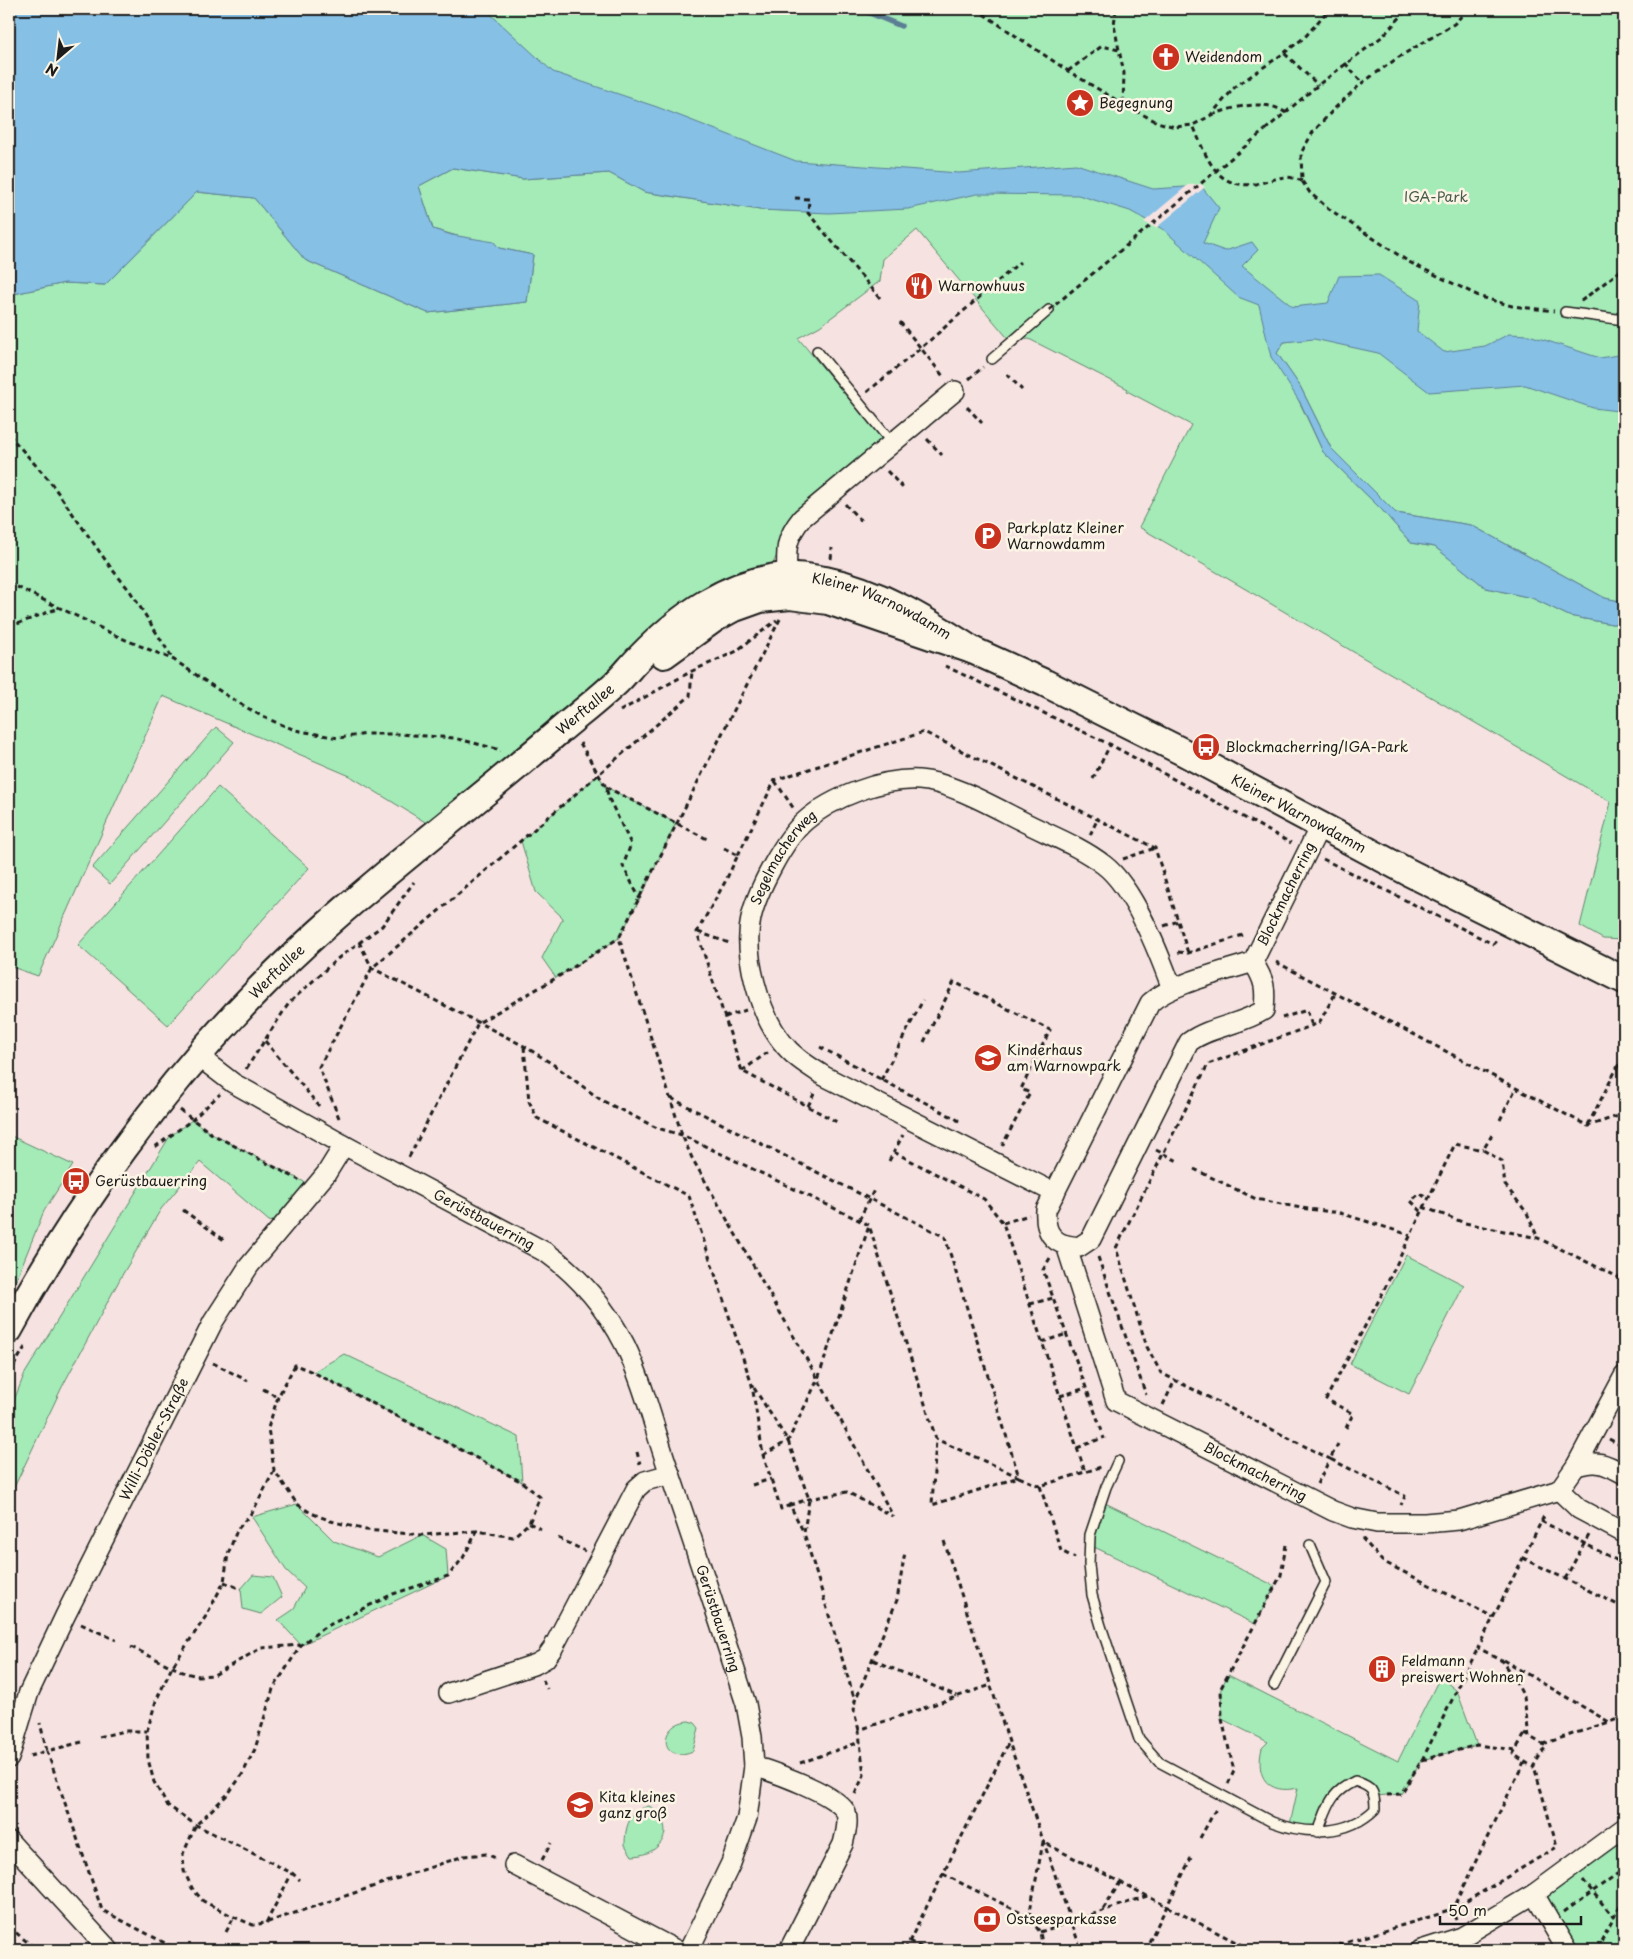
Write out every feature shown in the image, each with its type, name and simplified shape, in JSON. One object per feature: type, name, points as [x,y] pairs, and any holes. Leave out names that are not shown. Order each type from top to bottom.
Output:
[{"type":"street","points":[[789,586],[787,555],[790,533],[802,518],[826,496],[955,391]]},
{"type":"street","name":"Kleiner Warnowdamm","points":[[789,586],[828,602],[972,650],[1045,683],[1183,752],[1477,908],[1624,980]]},
{"type":"street","name":"Werftallee","points":[[18,1336],[84,1206],[114,1164],[198,1056],[260,988],[335,918],[618,681],[651,665],[732,608],[760,599],[789,586]]},
{"type":"street","name":"Segelmacherweg","points":[[1055,1193],[824,1076],[798,1059],[782,1042],[761,1004],[749,950],[750,920],[757,899],[782,851],[803,822],[820,810],[855,793],[885,783],[920,780],[946,786],[975,797],[1082,851],[1104,865],[1124,886],[1158,951],[1172,989]]},
{"type":"street","name":"Blockmacherring","points":[[1320,826],[1253,962],[1172,989],[1158,995],[1150,1003],[1046,1210],[1045,1224],[1050,1234],[1062,1244],[1116,1401],[1156,1422],[1310,1500],[1352,1518],[1377,1523],[1425,1524],[1459,1520],[1559,1490]]},
{"type":"street","name":"Blockmacherring","points":[[1091,1239],[1190,1042],[1199,1035],[1253,1017],[1264,1010],[1266,991],[1263,978],[1253,962]]},
{"type":"street","name":"Gerüstbauerring","points":[[198,1056],[233,1083],[344,1145],[548,1253],[562,1263],[592,1296],[608,1317],[625,1345],[746,1704],[752,1737],[754,1766],[746,1818],[731,1863],[689,1950]]},
{"type":"street","name":"Willi-Döbler-Straße","points":[[9,1758],[29,1692],[65,1616],[213,1322],[249,1266],[326,1174],[344,1145]]},
{"type":"street","points":[[1062,1244],[1079,1246],[1091,1239]]},
{"type":"street","points":[[1624,1376],[1576,1466],[1559,1490],[1579,1509],[1624,1533]]},
{"type":"street","points":[[1576,1466],[1592,1462],[1603,1463],[1624,1474]]},
{"type":"street","points":[[448,1694],[481,1681],[526,1668],[545,1659],[554,1648],[636,1489],[645,1481],[670,1474]]},
{"type":"street","points":[[754,1766],[783,1775],[836,1801],[846,1813],[846,1830],[842,1844],[789,1950]]},
{"type":"street","points":[[1421,1950],[1462,1937],[1534,1894],[1572,1868],[1624,1828]]},
{"type":"street","points":[[9,1841],[104,1948]]},
{"type":"street","points":[[514,1865],[676,1950]]},
{"type":"street","points":[[1534,1894],[1567,1950]]},
{"type":"lane","points":[[992,358],[1049,310]]},
{"type":"lane","points":[[1565,312],[1624,320]]},
{"type":"lane","points":[[818,351],[892,443]]},
{"type":"lane","points":[[1118,1461],[1106,1487],[1090,1534],[1089,1564],[1092,1595],[1139,1740],[1159,1762],[1290,1829],[1318,1832],[1350,1826],[1366,1818],[1375,1809],[1375,1796],[1369,1786],[1355,1780],[1341,1787],[1330,1802],[1318,1832]]},
{"type":"lane","points":[[1274,1685],[1326,1582],[1310,1545]]},
{"type":"path","points":[[976,9],[1068,70],[1123,104],[1157,122],[1175,127],[1193,125],[1228,109],[1247,105],[1274,107],[1286,113]]},
{"type":"path","points":[[1116,9],[1114,24],[1124,73],[1123,104]]},
{"type":"path","points":[[1210,116],[1235,87],[1305,37],[1329,9]]},
{"type":"path","points":[[1049,310],[1318,85],[1383,36],[1408,9]]},
{"type":"path","points":[[1468,9],[1454,24],[1362,83],[1335,108],[1313,132],[1301,153],[1302,181],[1310,193],[1329,209],[1409,262],[1481,297],[1512,306],[1565,312],[1624,268]]},
{"type":"path","points":[[1614,9],[1624,12]]},
{"type":"path","points":[[1068,70],[1102,46],[1119,50]]},
{"type":"path","points":[[1284,53],[1318,85]]},
{"type":"path","points":[[1345,63],[1362,83]]},
{"type":"path","points":[[1193,125],[1209,164],[1227,180],[1246,186],[1289,176],[1302,181]]},
{"type":"path","points":[[795,198],[809,199],[808,213],[880,298]]},
{"type":"path","points":[[857,400],[921,348],[1020,262]]},
{"type":"path","points":[[900,322],[955,391],[992,358]]},
{"type":"path","points":[[1006,374],[1022,390]]},
{"type":"path","points":[[967,407],[982,423]]},
{"type":"path","points":[[9,435],[49,480],[111,568],[130,591],[174,660]]},
{"type":"path","points":[[927,439],[942,455]]},
{"type":"path","points":[[9,583],[119,636],[174,660],[263,717],[295,730],[338,738],[367,734],[399,734],[454,738],[497,749],[518,766]]},
{"type":"path","points":[[9,627],[59,608]]},
{"type":"path","points":[[409,1157],[478,1023],[556,978],[619,938],[782,617],[735,652],[692,671],[617,712]]},
{"type":"path","points":[[941,664],[1111,744],[1295,845]]},
{"type":"path","points":[[339,1118],[319,1067],[372,968],[690,696],[692,671]]},
{"type":"path","points":[[578,740],[606,787],[609,799],[631,844],[623,866],[640,899]]},
{"type":"path","points":[[1094,778],[1111,744]]},
{"type":"path","points":[[775,780],[803,822]]},
{"type":"path","points":[[606,787],[707,839]]},
{"type":"path","points":[[724,848],[738,855],[697,932],[742,1071],[837,1122]]},
{"type":"path","points":[[1104,865],[1155,848]]},
{"type":"path","points":[[1323,859],[1493,944]]},
{"type":"path","points":[[155,1148],[192,1120],[233,1083],[249,1065],[289,1003],[337,959],[382,926],[417,878]]},
{"type":"path","points":[[1167,925],[1178,921]]},
{"type":"path","points":[[697,932],[749,950]]},
{"type":"path","points":[[1158,951],[1188,953],[1253,932]]},
{"type":"path","points":[[524,1046],[529,1101],[537,1118],[689,1196],[752,1385],[763,1455],[781,1508],[809,1498],[847,1492],[893,1516],[818,1379],[692,1158],[682,1135],[619,938]]},
{"type":"path","points":[[359,942],[372,968],[524,1046],[554,1065],[601,1100],[657,1128],[682,1135],[869,1225],[936,1439],[932,1505],[1019,1478]]},
{"type":"path","points":[[1276,962],[1588,1126],[1624,1114]]},
{"type":"path","points":[[924,1042],[954,982],[1050,1030],[1021,1089],[1030,1093],[993,1162]]},
{"type":"path","points":[[1335,994],[1319,1023],[1208,1064],[1116,1248],[1147,1347],[1162,1373],[1405,1496],[1392,1523]]},
{"type":"path","points":[[881,1080],[923,1000]]},
{"type":"path","points":[[1282,1018],[1307,1010],[1312,1026]]},
{"type":"path","points":[[265,1041],[319,1106]]},
{"type":"path","points":[[742,1071],[782,1042]]},
{"type":"path","points":[[820,1047],[958,1120],[948,1138]]},
{"type":"path","points":[[1588,1126],[1624,1054]]},
{"type":"path","points":[[1500,1120],[1516,1088]]},
{"type":"path","points":[[670,1098],[944,1237],[951,1252],[1019,1478]]},
{"type":"path","points":[[164,1099],[212,1134],[314,1187]]},
{"type":"path","points":[[889,1161],[910,1119]]},
{"type":"path","points":[[1483,1150],[1492,1135]]},
{"type":"path","points":[[1140,1142],[1178,1161]]},
{"type":"path","points":[[1346,1428],[1353,1414],[1326,1400],[1376,1306],[1455,1144],[1483,1150],[1502,1162],[1505,1185],[1527,1213],[1538,1238]]},
{"type":"path","points":[[894,1152],[984,1199],[1004,1223],[1085,1472]]},
{"type":"path","points":[[1194,1169],[1256,1199],[1340,1213],[1410,1235]]},
{"type":"path","points":[[859,1220],[875,1188]]},
{"type":"path","points":[[1421,1212],[1411,1202],[1420,1193],[1427,1200]]},
{"type":"path","points":[[1423,1207],[1465,1223],[1538,1238],[1624,1280]]},
{"type":"path","points":[[183,1210],[224,1240]]},
{"type":"path","points":[[1004,1223],[1046,1210]]},
{"type":"path","points":[[763,1455],[788,1441],[818,1379],[869,1225]]},
{"type":"path","points":[[1091,1239],[1156,1422]]},
{"type":"path","points":[[1062,1244],[1043,1270],[1104,1436],[1077,1448]]},
{"type":"path","points":[[1030,1304],[1053,1298]]},
{"type":"path","points":[[1042,1342],[1067,1334]]},
{"type":"path","points":[[9,1374],[18,1336]]},
{"type":"path","points":[[196,1356],[248,1381]]},
{"type":"path","points":[[295,1365],[313,1372],[522,1482],[540,1497],[529,1523],[513,1537],[477,1530],[422,1535],[366,1530],[331,1522],[311,1513],[297,1504],[274,1470],[268,1428],[278,1397],[295,1365]]},
{"type":"path","points":[[1156,1422],[1175,1380]]},
{"type":"path","points":[[752,1385],[788,1441],[809,1498],[804,1533]]},
{"type":"path","points":[[1060,1396],[1086,1388]]},
{"type":"path","points":[[263,1389],[278,1397]]},
{"type":"path","points":[[936,1439],[1040,1486],[1118,1461]]},
{"type":"path","points":[[1310,1500],[1338,1444]]},
{"type":"path","points":[[274,1470],[253,1511],[237,1530],[228,1554],[224,1582],[206,1616],[172,1667],[156,1701],[147,1731],[148,1759],[154,1782],[167,1805],[196,1825],[292,1873],[300,1880]]},
{"type":"path","points":[[752,1485],[771,1479]]},
{"type":"path","points":[[1040,1486],[1061,1551],[1089,1564]]},
{"type":"path","points":[[1375,1796],[1401,1794],[1422,1760],[1559,1490]]},
{"type":"path","points":[[790,1505],[804,1533],[855,1701]]},
{"type":"path","points":[[1565,1579],[1597,1519]]},
{"type":"path","points":[[1542,1521],[1624,1564]]},
{"type":"path","points":[[529,1523],[541,1529]]},
{"type":"path","points":[[477,1530],[463,1558],[448,1576],[393,1594],[323,1628],[301,1645],[273,1690],[255,1749],[242,1775],[228,1794],[196,1825],[183,1854],[184,1872],[192,1888],[203,1901],[252,1926],[464,1856],[486,1854],[514,1865]]},
{"type":"path","points":[[1361,1537],[1382,1561],[1493,1617]]},
{"type":"path","points":[[558,1538],[600,1558]]},
{"type":"path","points":[[944,1541],[1009,1742],[1081,1950]]},
{"type":"path","points":[[1200,1838],[1223,1796],[1234,1771],[1222,1719],[1221,1688],[1281,1575],[1286,1545]]},
{"type":"path","points":[[846,1813],[864,1775],[859,1730],[854,1712],[855,1701],[897,1600],[904,1552]]},
{"type":"path","points":[[1523,1558],[1624,1608]]},
{"type":"path","points":[[224,1582],[241,1588]]},
{"type":"path","points":[[96,1631],[116,1640]]},
{"type":"path","points":[[131,1648],[192,1675],[214,1675],[261,1648],[301,1645]]},
{"type":"path","points":[[1478,1648],[1609,1722]]},
{"type":"path","points":[[1500,1659],[1514,1678],[1524,1697],[1529,1736]]},
{"type":"path","points":[[872,1660],[958,1696]]},
{"type":"path","points":[[859,1730],[991,1685]]},
{"type":"path","points":[[1542,1744],[1624,1717]]},
{"type":"path","points":[[39,1720],[47,1752],[102,1910],[178,1950]]},
{"type":"path","points":[[99,1737],[124,1731],[147,1731]]},
{"type":"path","points":[[1322,1950],[1452,1910],[1557,1847],[1534,1766],[1546,1746],[1525,1734],[1513,1754],[1534,1766]]},
{"type":"path","points":[[30,1756],[82,1742]]},
{"type":"path","points":[[783,1775],[799,1763],[860,1742]]},
{"type":"path","points":[[904,1950],[1009,1742]]},
{"type":"path","points":[[1422,1760],[1477,1745],[1516,1750]]},
{"type":"path","points":[[1462,1937],[1452,1910],[1524,1762]]},
{"type":"path","points":[[1043,1842],[1251,1950]]},
{"type":"path","points":[[1029,1917],[1043,1842]]},
{"type":"path","points":[[1145,1950],[1191,1858]]},
{"type":"path","points":[[1572,1868],[1614,1918]]},
{"type":"path","points":[[1551,1921],[1624,1869]]},
{"type":"path","points":[[265,1923],[292,1873]]},
{"type":"path","points":[[943,1874],[1029,1917],[1040,1932],[1043,1950]]},
{"type":"path","points":[[1103,1910],[1121,1882]]},
{"type":"path","points":[[1040,1932],[1071,1920],[1148,1896]]},
{"type":"path","points":[[1597,1950],[1624,1898]]},
{"type":"path","points":[[226,1932],[234,1917]]},
{"type":"path","points":[[9,1927],[37,1950]]},
{"type":"path","points":[[909,1941],[927,1950]]},
{"type":"green space","name":"IGA-Park","points":[[391,9],[1624,9],[1624,602],[1605,598],[1471,525],[1396,513],[1331,448],[1300,386],[1277,353],[1284,342],[1292,341],[1265,329],[1323,452],[1382,510],[1411,543],[1435,547],[1486,588],[1532,598],[1569,616],[1612,624],[1624,623],[1624,940],[1603,939],[1580,926],[1611,802],[1139,527],[1191,425],[1127,391],[1128,389],[1029,339],[1011,342],[917,230],[883,259],[880,281],[820,326],[798,338],[883,440],[786,522],[778,551],[770,568],[430,825],[350,776],[163,696],[38,976],[9,966],[9,295],[65,283],[105,285],[197,192],[254,198],[305,260],[428,313],[527,302],[533,255],[499,248],[433,229],[419,186],[453,168],[523,179],[609,173],[644,192],[760,210],[790,211]]},
{"type":"green space","points":[[216,727],[234,742],[110,884],[92,868]]},
{"type":"green space","points":[[598,775],[606,787],[676,823],[619,938],[556,978],[542,958],[563,918],[536,892],[521,841]]},
{"type":"green space","points":[[218,787],[309,868],[168,1025],[78,945]]},
{"type":"green space","points":[[192,1120],[212,1134],[314,1187],[283,1225],[269,1221],[200,1162],[161,1209],[121,1277],[62,1387],[9,1498],[9,1413],[24,1375],[170,1136]]},
{"type":"green space","points":[[9,1135],[73,1165],[44,1211],[16,1280],[9,1292]]},
{"type":"green space","points":[[1406,1255],[1464,1285],[1409,1394],[1350,1364]]},
{"type":"green space","points":[[344,1354],[519,1437],[522,1482],[313,1372]]},
{"type":"green space","points":[[1101,1501],[1275,1586],[1255,1624],[1090,1545]]},
{"type":"green space","points":[[297,1504],[334,1541],[378,1557],[422,1535],[446,1549],[448,1576],[301,1645],[278,1620],[293,1610],[305,1588],[286,1570],[252,1517]]},
{"type":"green space","points":[[253,1575],[273,1577],[282,1597],[261,1614],[243,1609],[241,1589]]},
{"type":"green space","points":[[1228,1675],[1398,1761],[1440,1677],[1457,1691],[1477,1745],[1422,1760],[1401,1794],[1375,1796],[1355,1781],[1341,1787],[1318,1832],[1289,1829],[1298,1788],[1278,1789],[1271,1786],[1262,1775],[1260,1767],[1262,1748],[1268,1742],[1222,1719],[1221,1688]]},
{"type":"green space","points":[[689,1721],[695,1723],[699,1728],[693,1751],[682,1754],[674,1753],[668,1748],[666,1742],[667,1735],[679,1723]]},
{"type":"green space","points":[[649,1806],[657,1812],[664,1825],[663,1839],[660,1844],[647,1853],[632,1856],[625,1845],[627,1826],[637,1812]]},
{"type":"green space","points":[[1624,1828],[1624,1950],[1567,1950],[1534,1894]]},
{"type":"water","points":[[9,9],[485,9],[553,72],[657,107],[796,161],[959,173],[1076,164],[1153,189],[1201,186],[1219,208],[1203,243],[1225,251],[1252,242],[1258,250],[1242,266],[1293,307],[1328,303],[1339,276],[1379,275],[1420,301],[1417,331],[1444,352],[1485,346],[1509,334],[1529,335],[1600,358],[1624,354],[1624,409],[1618,411],[1593,408],[1525,385],[1429,392],[1378,353],[1314,339],[1284,342],[1277,353],[1300,386],[1331,448],[1396,513],[1471,525],[1605,598],[1624,602],[1624,623],[1612,624],[1569,616],[1532,598],[1486,588],[1435,547],[1411,543],[1382,510],[1323,452],[1301,404],[1271,357],[1259,305],[1238,297],[1164,230],[1130,211],[1078,195],[977,194],[908,209],[829,213],[760,210],[644,192],[609,173],[523,179],[453,168],[419,186],[433,229],[452,235],[494,242],[499,248],[533,255],[527,302],[428,313],[305,260],[254,198],[197,192],[105,285],[65,283],[9,295]]},
{"type":"pier","points":[[1201,184],[1205,187],[1156,228],[1144,222],[1188,185]]},
{"type":"waterway","points":[[860,9],[901,26]]},
{"type":"place","name":"Weidendom","points":[[1166,57]]},
{"type":"place","name":"Begegnung","points":[[1080,103]]},
{"type":"place","name":"Warnowhuus","points":[[919,286]]},
{"type":"place","name":"Parkplatz Kleiner Warnowdamm","points":[[988,536]]},
{"type":"place","name":"Blockmacherring/IGA-Park","points":[[1206,747]]},
{"type":"place","name":"Kinderhaus am Warnowpark","points":[[988,1058]]},
{"type":"place","name":"Gerüstbauerring","points":[[76,1181]]},
{"type":"place","name":"Feldmann preiswert Wohnen","points":[[1382,1669]]},
{"type":"place","name":"Kita kleines ganz groß","points":[[580,1805]]},
{"type":"place","name":"Ostseesparkasse","points":[[987,1919]]}]
